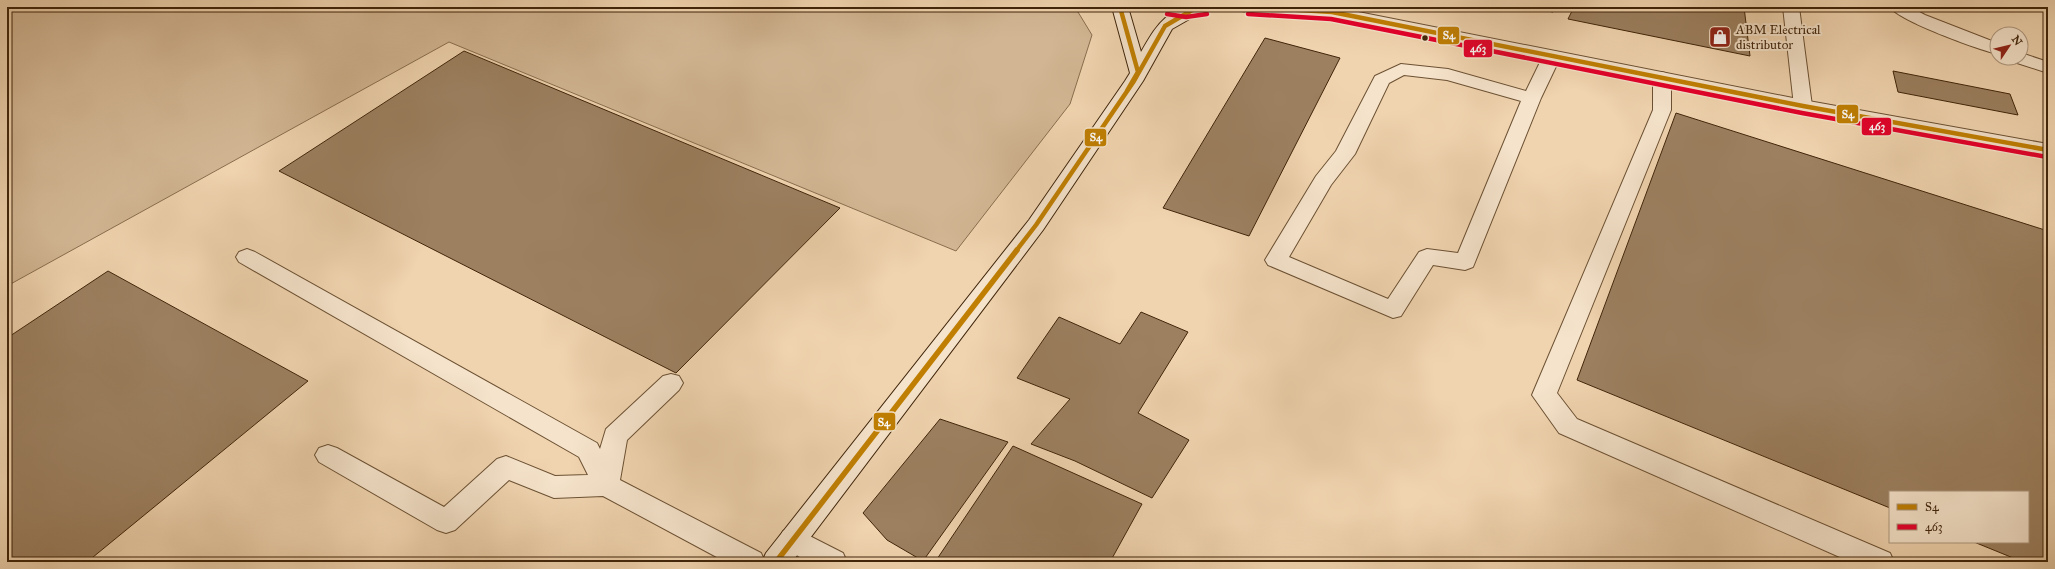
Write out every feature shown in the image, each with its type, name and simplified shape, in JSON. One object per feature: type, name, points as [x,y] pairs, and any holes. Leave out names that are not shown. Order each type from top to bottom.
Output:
[{"type":"main road","points":[[1120,7],[1138,72]]},
{"type":"main road","points":[[1168,7],[1186,10],[1200,8]]},
{"type":"main road","points":[[1248,7],[1327,9],[1803,106],[2048,150]]},
{"type":"main road","points":[[1791,7],[1803,106]]},
{"type":"main road","points":[[1898,7],[1919,19],[1989,46]]},
{"type":"main road","points":[[776,562],[792,539],[1036,225],[1134,82],[1138,72],[1165,26],[1200,8]]},
{"type":"main road","points":[[1532,98],[1448,75],[1401,69],[1381,80],[1345,154],[1323,181],[1276,260],[1393,310],[1427,257],[1465,262],[1532,98],[1552,56]]},
{"type":"main road","points":[[2029,61],[2048,68]]},
{"type":"main road","points":[[1662,78],[1662,110],[1544,395],[1568,426],[1880,562]]},
{"type":"main road","points":[[247,257],[588,450],[606,486]]},
{"type":"main road","points":[[606,486],[615,436],[671,383]]},
{"type":"main road","points":[[328,455],[446,522],[506,467],[554,487],[606,486],[751,562]]},
{"type":"main road","points":[[792,539],[834,562]]},
{"type":"shaded area","points":[[7,7],[1066,7],[1078,12],[1092,35],[1070,104],[956,251],[449,42],[7,286]]},
{"type":"building","points":[[1524,7],[1555,7],[1553,12]]},
{"type":"building","points":[[1574,7],[1744,7],[1750,56],[1568,19]]},
{"type":"building","points":[[1265,38],[1340,58],[1249,236],[1163,208]]},
{"type":"building","points":[[464,51],[840,208],[676,373],[279,171]]},
{"type":"building","points":[[1893,71],[2010,94],[2018,115],[1898,92]]},
{"type":"building","points":[[1676,113],[2048,231],[2048,562],[2023,562],[1976,543],[2029,543],[2029,491],[1889,491],[1889,508],[1577,380]]},
{"type":"building","points":[[108,271],[308,381],[87,562],[7,562],[7,338]]},
{"type":"building","points":[[1141,312],[1188,332],[1138,413],[1189,440],[1152,498],[1075,461],[1031,444],[1070,399],[1017,378],[1059,317],[1120,344]]},
{"type":"building","points":[[940,419],[1008,442],[923,561],[887,540],[863,513]]},
{"type":"building","points":[[1013,446],[1142,504],[1110,562],[935,562]]},
{"type":"transit line","name":"S4","points":[[1120,7],[1138,72],[1127,91]]},
{"type":"transit line","name":"S4","points":[[776,562],[1036,225],[1134,81],[1165,26],[1194,9],[1206,7]]},
{"type":"transit line","name":"S4","points":[[1248,7],[1332,12],[1803,106],[2048,150]]},
{"type":"transit line","name":"463","points":[[1167,14],[1186,17],[1207,14]]},
{"type":"transit line","name":"463","points":[[1248,14],[1331,19],[1802,113],[2047,157]]},
{"type":"place","name":"ABM Electrical distributor","points":[[1720,37]]}]
